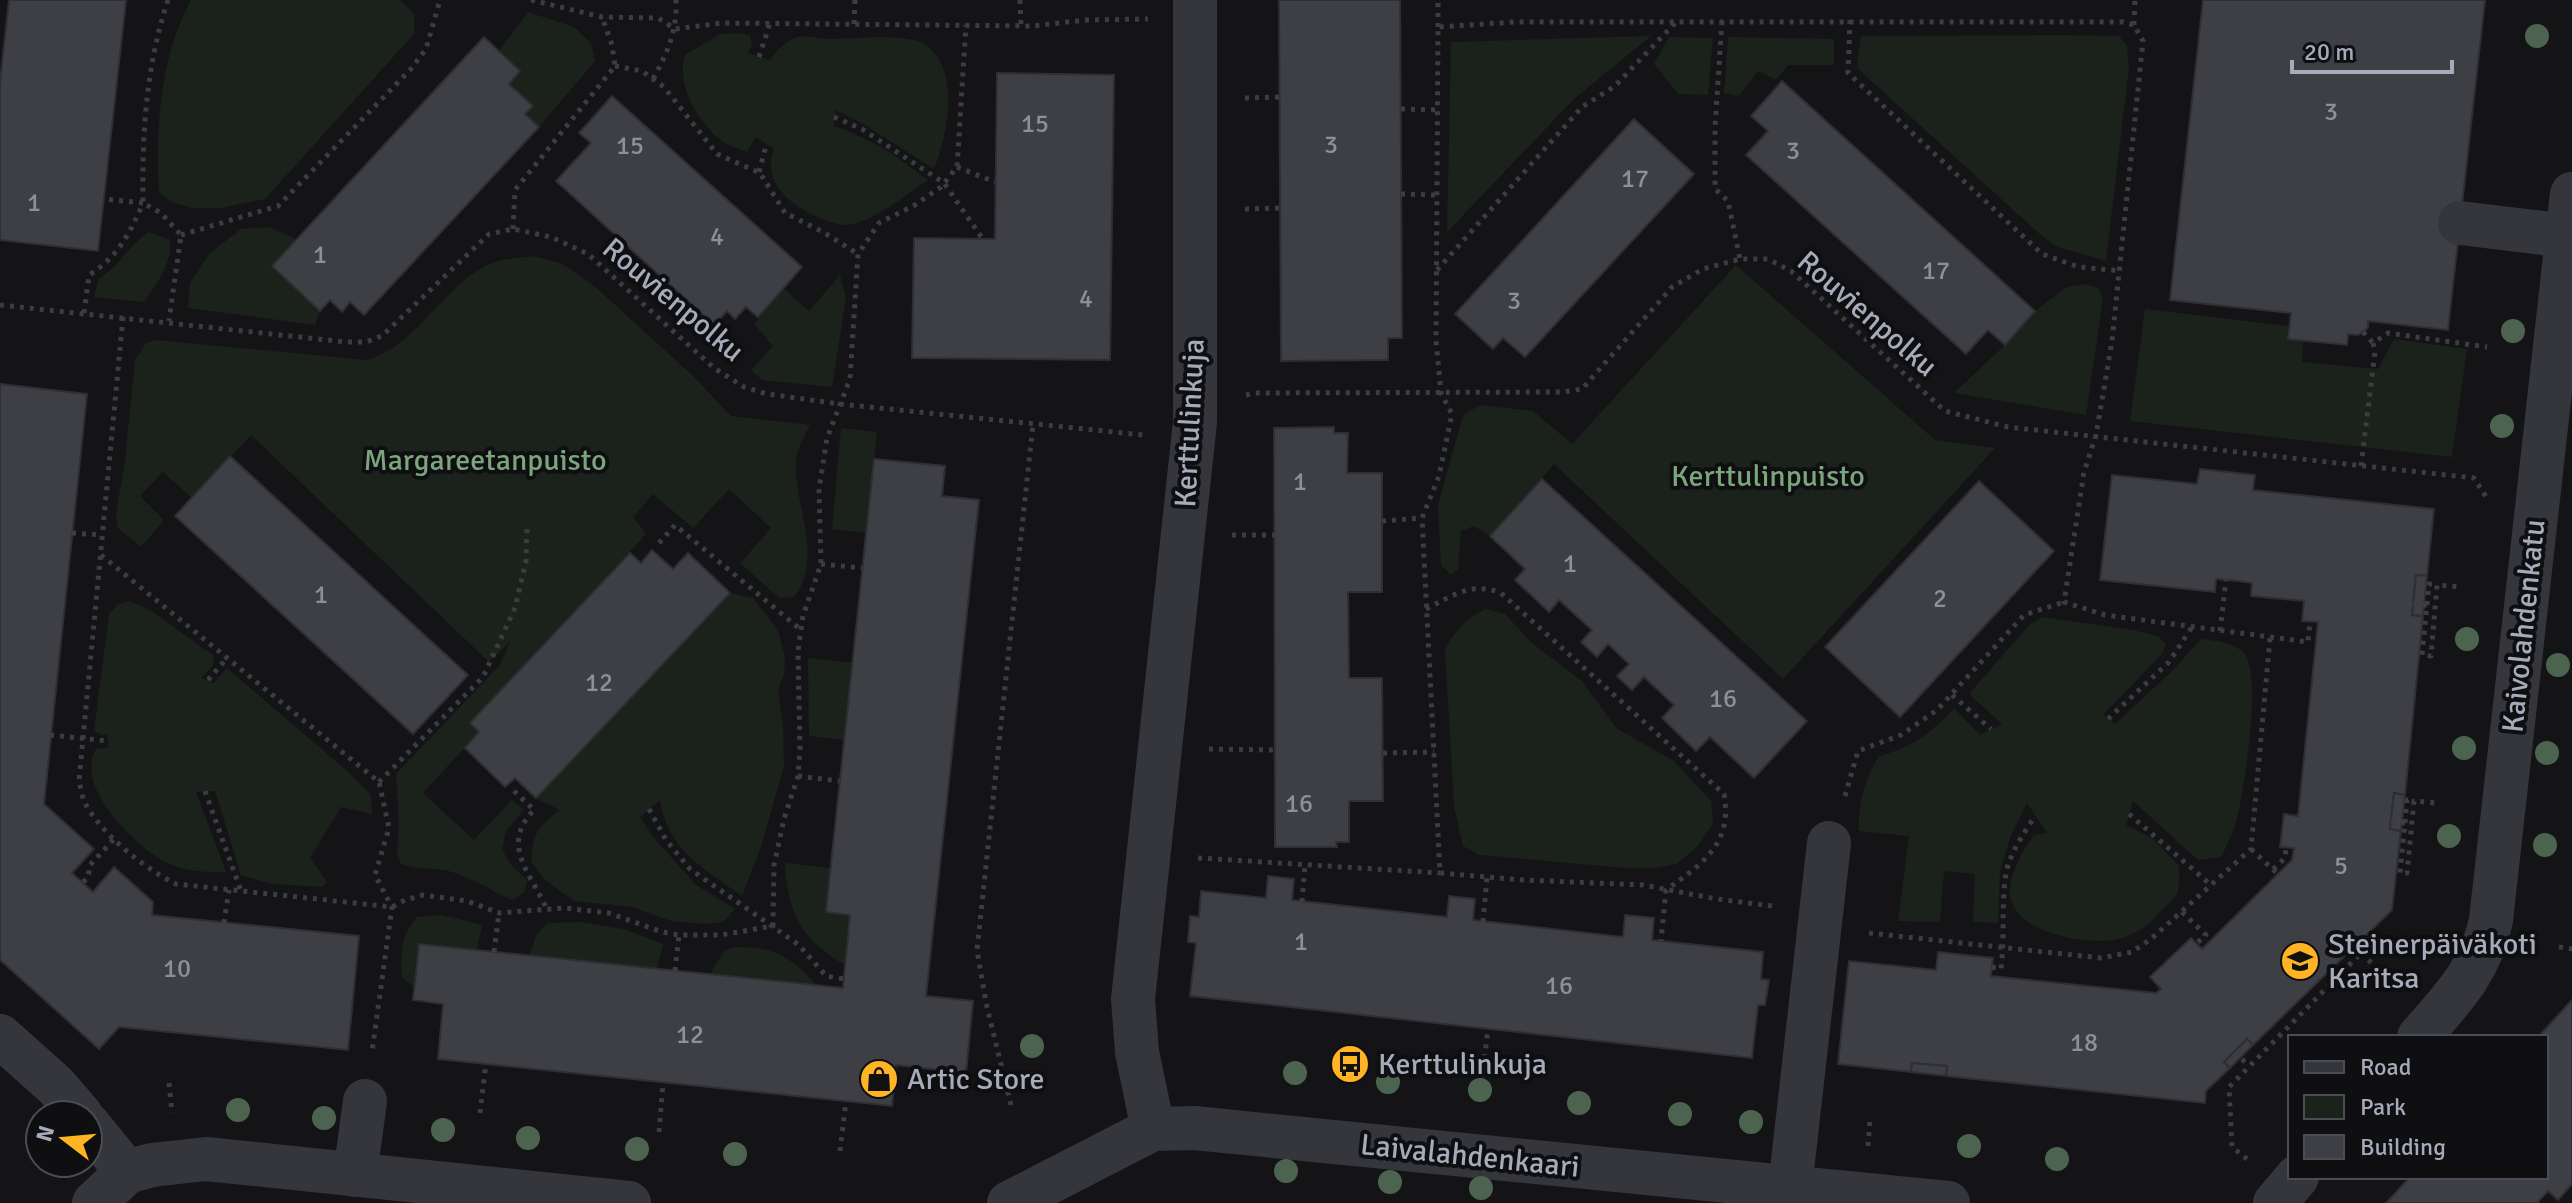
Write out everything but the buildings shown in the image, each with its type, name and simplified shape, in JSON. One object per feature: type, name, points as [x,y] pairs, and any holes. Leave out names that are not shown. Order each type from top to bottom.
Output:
[{"type":"street","name":"Kerttulinkuja","points":[[1153,1129],[1137,1052],[1133,999],[1195,422],[1195,9]]},
{"type":"street","points":[[2460,223],[2570,215]]},
{"type":"street","name":"Kaivolahdenkatu","points":[[2421,1035],[2464,986],[2486,943],[2558,445],[2570,215]]},
{"type":"street","points":[[1790,1188],[1829,843]]},
{"type":"street","points":[[0,1036],[67,1099]]},
{"type":"street","points":[[355,1175],[365,1101]]},
{"type":"street","name":"Laivalahdenkaari","points":[[1009,1203],[1055,1192],[1153,1129],[1194,1128],[1948,1203]]},
{"type":"street","points":[[104,1144],[127,1172]]},
{"type":"street","points":[[94,1203],[127,1172],[152,1165],[206,1159],[629,1203]]},
{"type":"street","points":[[2275,1203],[2295,1179]]},
{"type":"path","points":[[84,313],[89,275],[107,264],[128,238],[143,203],[142,139],[149,81],[159,26],[168,0]]},
{"type":"path","points":[[181,235],[278,206],[410,70],[426,49],[440,0]]},
{"type":"path","points":[[531,0],[602,17],[658,18],[675,29],[722,23],[1021,26],[1195,9]]},
{"type":"path","points":[[653,79],[670,47],[675,29],[676,0]]},
{"type":"path","points":[[854,24],[855,0]]},
{"type":"path","points":[[1020,0],[1021,26]]},
{"type":"path","points":[[1438,0],[1436,341],[1441,393],[1452,414],[1439,476],[1422,518],[1440,873]]},
{"type":"path","points":[[2064,602],[2084,472],[2096,435],[2121,271],[2143,41],[2134,25],[2135,0]]},
{"type":"path","points":[[0,305],[346,342],[366,342],[382,336],[489,234],[513,229],[515,190],[615,66],[612,45],[602,17]]},
{"type":"path","points":[[1438,27],[1514,22],[1850,20],[2123,22],[2134,25]]},
{"type":"path","points":[[1850,20],[1848,73],[2042,254],[2079,267],[2121,271]]},
{"type":"path","points":[[1436,270],[1582,107],[1615,86],[1677,21]]},
{"type":"path","points":[[1722,21],[1715,127],[1715,189],[1728,201],[1740,259]]},
{"type":"path","points":[[759,57],[770,23]]},
{"type":"path","points":[[773,926],[774,865],[798,776],[798,651],[801,630],[821,564],[819,489],[827,438],[850,379],[858,254],[879,223],[915,205],[944,183],[957,167],[966,25]]},
{"type":"path","points":[[615,66],[642,71],[664,87],[717,154],[759,172],[785,213],[858,254]]},
{"type":"path","points":[[1401,109],[1436,110]]},
{"type":"path","points":[[834,117],[882,141],[944,183],[982,238]]},
{"type":"path","points":[[759,172],[766,146]]},
{"type":"path","points":[[957,167],[995,182]]},
{"type":"path","points":[[1401,194],[1435,195]]},
{"type":"path","points":[[104,199],[143,203],[161,213],[181,235]]},
{"type":"path","name":"Rouvienpolku","points":[[513,229],[551,237],[588,254],[714,368],[744,387],[767,394],[840,404],[1159,437]]},
{"type":"path","points":[[169,321],[181,235]]},
{"type":"path","name":"Rouvienpolku","points":[[1241,396],[1255,393],[1563,392],[1582,389],[1672,287],[1703,269],[1740,259],[1768,259],[1791,271],[1945,411],[2008,427],[2474,478]]},
{"type":"path","points":[[123,317],[79,781],[85,803],[115,838],[154,873],[176,884],[392,907],[423,895],[467,901],[499,913],[564,908],[609,913],[679,935],[721,935],[773,926]]},
{"type":"path","points":[[2361,466],[2375,352],[2373,343],[2363,332]]},
{"type":"path","points":[[2373,343],[2388,333],[2487,347]]},
{"type":"path","points":[[1011,1105],[986,1003],[977,950],[1033,424]]},
{"type":"path","points":[[1382,521],[1422,518]]},
{"type":"path","points":[[659,543],[675,525],[801,630]]},
{"type":"path","points":[[379,782],[483,677],[515,608],[526,561],[527,527]]},
{"type":"path","points":[[72,533],[102,535]]},
{"type":"path","points":[[1238,535],[1275,535]]},
{"type":"path","points":[[101,555],[379,782],[389,828],[375,875],[392,907],[365,1101]]},
{"type":"path","points":[[821,564],[862,568]]},
{"type":"path","points":[[2220,631],[2226,580]]},
{"type":"path","points":[[2437,585],[2431,656],[2422,655],[2429,584],[2461,587]]},
{"type":"path","points":[[1426,609],[1470,587],[1487,587],[1501,593],[1724,794],[1727,811],[1725,827],[1715,847],[1699,866],[1666,890],[1661,941]]},
{"type":"path","points":[[1829,843],[1858,751],[1901,735],[1937,710],[2024,615],[2064,602],[2105,615],[2308,642],[2310,621]]},
{"type":"path","points":[[2413,604],[2427,605]]},
{"type":"path","points":[[2108,719],[2169,662],[2192,627]]},
{"type":"path","points":[[1148,855],[1643,885],[1717,899],[1806,909],[1849,931],[2101,958],[2132,952],[2151,939],[2251,849],[2270,638]]},
{"type":"path","points":[[208,680],[227,658]]},
{"type":"path","points":[[1952,695],[1991,729]]},
{"type":"path","points":[[50,735],[108,741]]},
{"type":"path","points":[[1237,749],[1275,750]]},
{"type":"path","points":[[1383,753],[1434,752]]},
{"type":"path","points":[[798,776],[839,781]]},
{"type":"path","points":[[205,791],[241,891]]},
{"type":"path","points":[[514,791],[534,810],[524,821],[517,842],[522,863],[536,883],[547,910]]},
{"type":"path","points":[[2414,801],[2407,873],[2400,873],[2407,800],[2436,803]]},
{"type":"path","points":[[649,809],[666,840],[690,869],[799,945],[826,976],[844,979]]},
{"type":"path","points":[[2129,814],[2211,885]]},
{"type":"path","points":[[1992,967],[2001,969],[2006,871],[2035,816]]},
{"type":"path","points":[[2391,821],[2405,823]]},
{"type":"path","points":[[83,882],[88,878],[90,865],[115,838]]},
{"type":"path","points":[[2251,849],[2276,872],[2285,858],[2286,848]]},
{"type":"path","points":[[1302,902],[1305,864]]},
{"type":"path","points":[[1483,922],[1487,877]]},
{"type":"path","points":[[224,923],[229,890]]},
{"type":"path","points":[[2182,912],[2206,935],[2196,944]]},
{"type":"path","points":[[494,952],[499,913]]},
{"type":"path","points":[[675,971],[679,935]]},
{"type":"path","points":[[2354,946],[2387,978]]},
{"type":"path","points":[[2559,947],[2572,949]]},
{"type":"path","points":[[2232,1147],[2229,1087],[2361,953]]},
{"type":"path","points":[[1482,1078],[1488,1029]]},
{"type":"path","points":[[2235,1052],[2249,1066]]},
{"type":"path","points":[[480,1113],[486,1063]]},
{"type":"path","points":[[659,1132],[663,1082]]},
{"type":"path","points":[[840,1151],[846,1101]]},
{"type":"green space","points":[[191,0],[400,0],[414,14],[414,34],[265,199],[220,208],[191,208],[172,202],[159,193],[158,168],[159,119],[166,70],[180,23]]},
{"type":"green space","points":[[528,12],[574,27],[591,43],[595,61],[539,127],[525,114],[533,106],[509,84],[499,51]]},
{"type":"green space","points":[[720,34],[750,35],[752,44],[748,53],[770,60],[786,43],[802,37],[890,37],[914,40],[935,53],[943,66],[948,101],[944,138],[934,169],[836,110],[833,126],[883,148],[928,180],[866,220],[845,225],[815,216],[796,205],[775,181],[771,161],[774,149],[756,137],[747,152],[722,141],[703,122],[690,101],[683,78],[685,55]]},
{"type":"green space","points":[[1651,36],[1575,98],[1447,232],[1451,42]]},
{"type":"green space","points":[[1861,36],[2119,36],[2127,46],[2129,67],[2106,261],[2057,247],[2042,236],[1857,68]]},
{"type":"green space","points":[[1669,37],[1713,38],[1708,95],[1678,94],[1654,64]]},
{"type":"green space","points":[[1728,37],[1834,39],[1834,65],[1788,65],[1776,80],[1758,71],[1739,96],[1724,93]]},
{"type":"green space","points":[[269,227],[296,239],[272,266],[320,311],[315,325],[188,308],[190,283],[210,253],[241,229]]},
{"type":"green space","points":[[149,232],[170,240],[170,249],[163,273],[144,302],[94,297],[98,279]]},
{"type":"green space","name":"Margareetanpuisto","points":[[532,256],[561,263],[591,283],[692,375],[731,416],[810,425],[796,460],[796,477],[806,530],[807,565],[794,597],[779,598],[740,563],[771,528],[729,489],[693,528],[653,494],[633,517],[646,534],[470,723],[479,732],[423,793],[474,840],[512,800],[524,810],[506,831],[502,850],[513,867],[527,880],[524,893],[512,900],[452,872],[401,864],[397,854],[396,774],[500,665],[510,642],[489,662],[251,435],[192,498],[163,472],[140,496],[164,520],[141,547],[117,527],[116,514],[135,360],[146,343],[156,340],[367,360],[402,341],[477,271],[495,262]]},
{"type":"green space","name":"Kerttulinpuisto","points":[[1736,265],[1935,440],[1995,448],[1783,679],[1554,464],[1490,536],[1474,526],[1461,531],[1458,569],[1451,575],[1441,565],[1438,505],[1463,415],[1480,405],[1533,411],[1572,444]]},
{"type":"green space","points":[[840,275],[846,298],[832,387],[762,380],[751,370],[773,346],[754,324],[783,288],[809,311]]},
{"type":"green space","points":[[2086,284],[2098,288],[2103,299],[2086,415],[1954,393],[2005,345],[2035,311],[2067,287]]},
{"type":"green space","points":[[2145,309],[2304,328],[2302,362],[2378,369],[2394,339],[2467,349],[2452,457],[2130,421]]},
{"type":"green space","points":[[841,428],[877,432],[866,533],[832,529]]},
{"type":"green space","points":[[730,593],[753,598],[778,630],[785,657],[784,674],[778,690],[784,766],[761,847],[742,896],[701,867],[679,845],[664,817],[660,800],[640,817],[654,838],[696,885],[735,909],[723,922],[705,924],[671,921],[632,907],[574,901],[545,880],[531,862],[538,832],[559,810],[536,798]]},
{"type":"green space","points":[[130,601],[150,610],[214,656],[213,666],[201,678],[214,683],[227,668],[371,795],[372,814],[341,807],[310,858],[327,882],[322,887],[272,884],[241,875],[215,791],[196,792],[226,872],[192,870],[160,859],[121,826],[109,811],[93,779],[91,763],[96,749],[109,747],[107,735],[94,731],[109,614],[118,604]]},
{"type":"green space","points":[[1485,609],[1505,614],[1532,643],[1582,681],[1616,728],[1674,761],[1711,801],[1713,824],[1697,847],[1677,864],[1626,868],[1480,855],[1463,846],[1454,806],[1445,650],[1462,626]]},
{"type":"green space","points":[[2042,617],[2133,630],[2158,636],[2166,644],[2162,654],[2103,715],[2115,724],[2201,639],[2232,645],[2246,656],[2252,687],[2247,763],[2236,822],[2222,857],[2198,860],[2133,801],[2126,825],[2152,838],[2179,866],[2177,894],[2149,923],[2128,936],[2094,941],[2061,936],[2030,923],[2012,903],[2010,886],[2020,858],[2034,835],[2047,833],[2027,803],[2011,835],[2000,871],[1998,923],[1973,922],[1975,874],[1944,871],[1940,922],[1898,921],[1909,836],[1859,831],[1861,802],[1873,766],[1878,757],[1911,744],[1928,733],[1954,708],[1980,735],[2002,724],[1969,694],[2029,625]]},
{"type":"green space","points":[[808,658],[852,663],[844,740],[809,736]]},
{"type":"green space","points":[[785,863],[830,868],[826,912],[850,915],[845,965],[807,935],[789,897]]},
{"type":"green space","points":[[442,915],[482,925],[477,950],[419,944],[414,987],[402,977],[405,938],[417,917]]},
{"type":"green space","points":[[581,922],[624,929],[663,944],[657,969],[529,955],[537,934],[548,923]]},
{"type":"green space","points":[[736,947],[761,949],[781,956],[817,986],[710,974],[725,950]]},
{"type":"place","name":"Steinerpäiväkoti Karitsa","points":[[2300,961]]},
{"type":"place","name":"Kerttulinkuja","points":[[1350,1064]]},
{"type":"place","name":"Artic Store","points":[[879,1079]]}]
